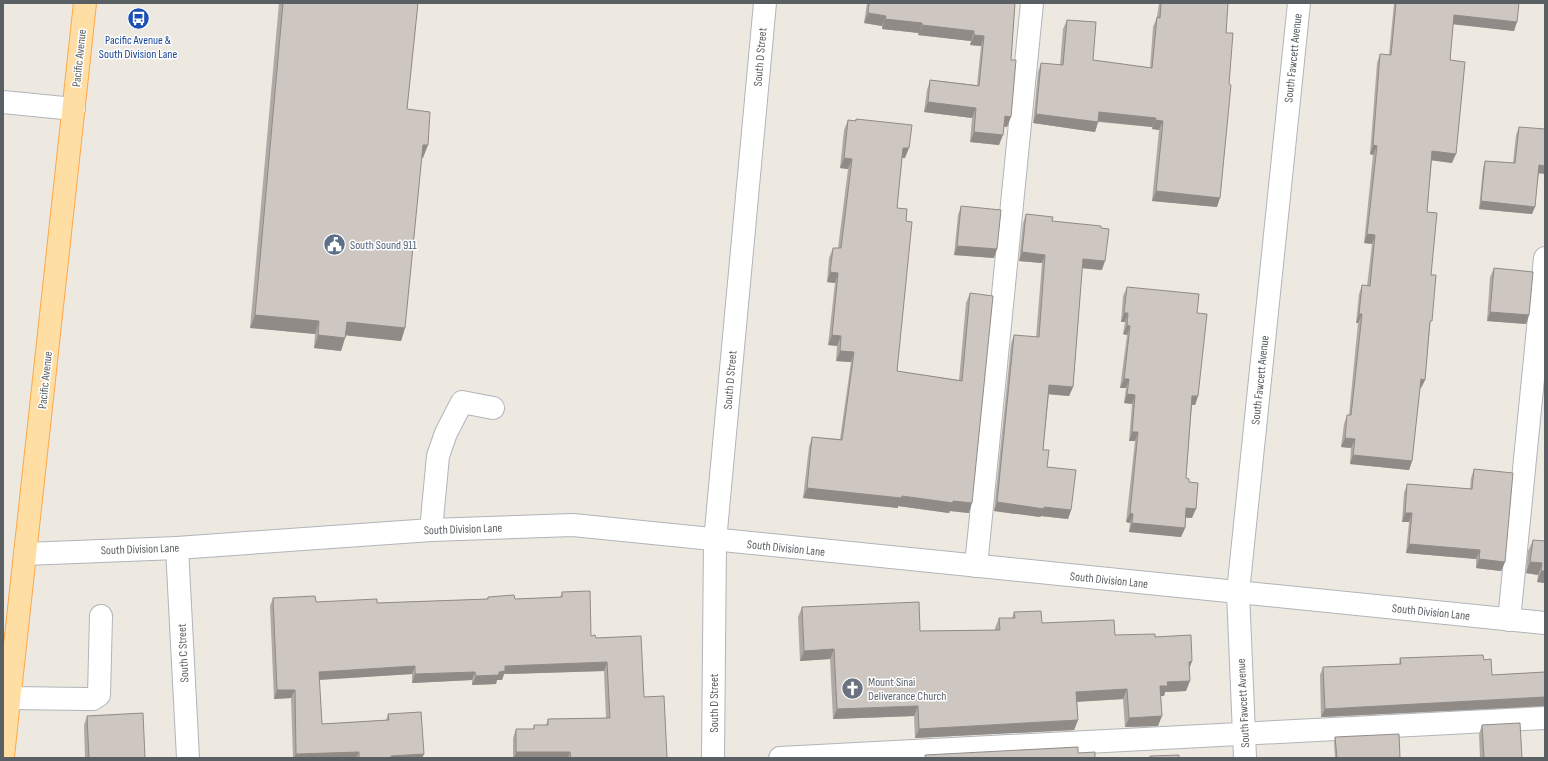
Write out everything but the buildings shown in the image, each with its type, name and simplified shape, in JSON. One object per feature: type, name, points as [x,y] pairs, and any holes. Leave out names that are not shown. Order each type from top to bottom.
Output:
[{"type":"main road","name":"Pacific Avenue","points":[[3,756],[85,3]]},
{"type":"street","name":"South D Street","points":[[713,758],[715,541],[765,3]]},
{"type":"street","points":[[976,566],[1032,3]]},
{"type":"street","name":"South Fawcett Avenue","points":[[1245,758],[1238,592],[1298,3]]},
{"type":"street","points":[[3,102],[74,109]]},
{"type":"street","points":[[1509,620],[1545,258]]},
{"type":"street","points":[[431,530],[438,456],[446,433],[462,402],[493,408]]},
{"type":"street","name":"South Division Lane","points":[[25,554],[177,548],[431,530],[573,525],[715,541],[1545,623]]},
{"type":"street","name":"South C Street","points":[[177,548],[188,758]]},
{"type":"street","points":[[10,698],[93,699],[99,695],[101,616]]},
{"type":"street","points":[[780,758],[1545,718]]},
{"type":"place","name":"Pacific Avenue & South Division Lane","points":[[138,19]]},
{"type":"place","name":"South Sound 911","points":[[334,245]]},
{"type":"place","name":"Mount Sinai Deliverance Church","points":[[853,689]]}]
